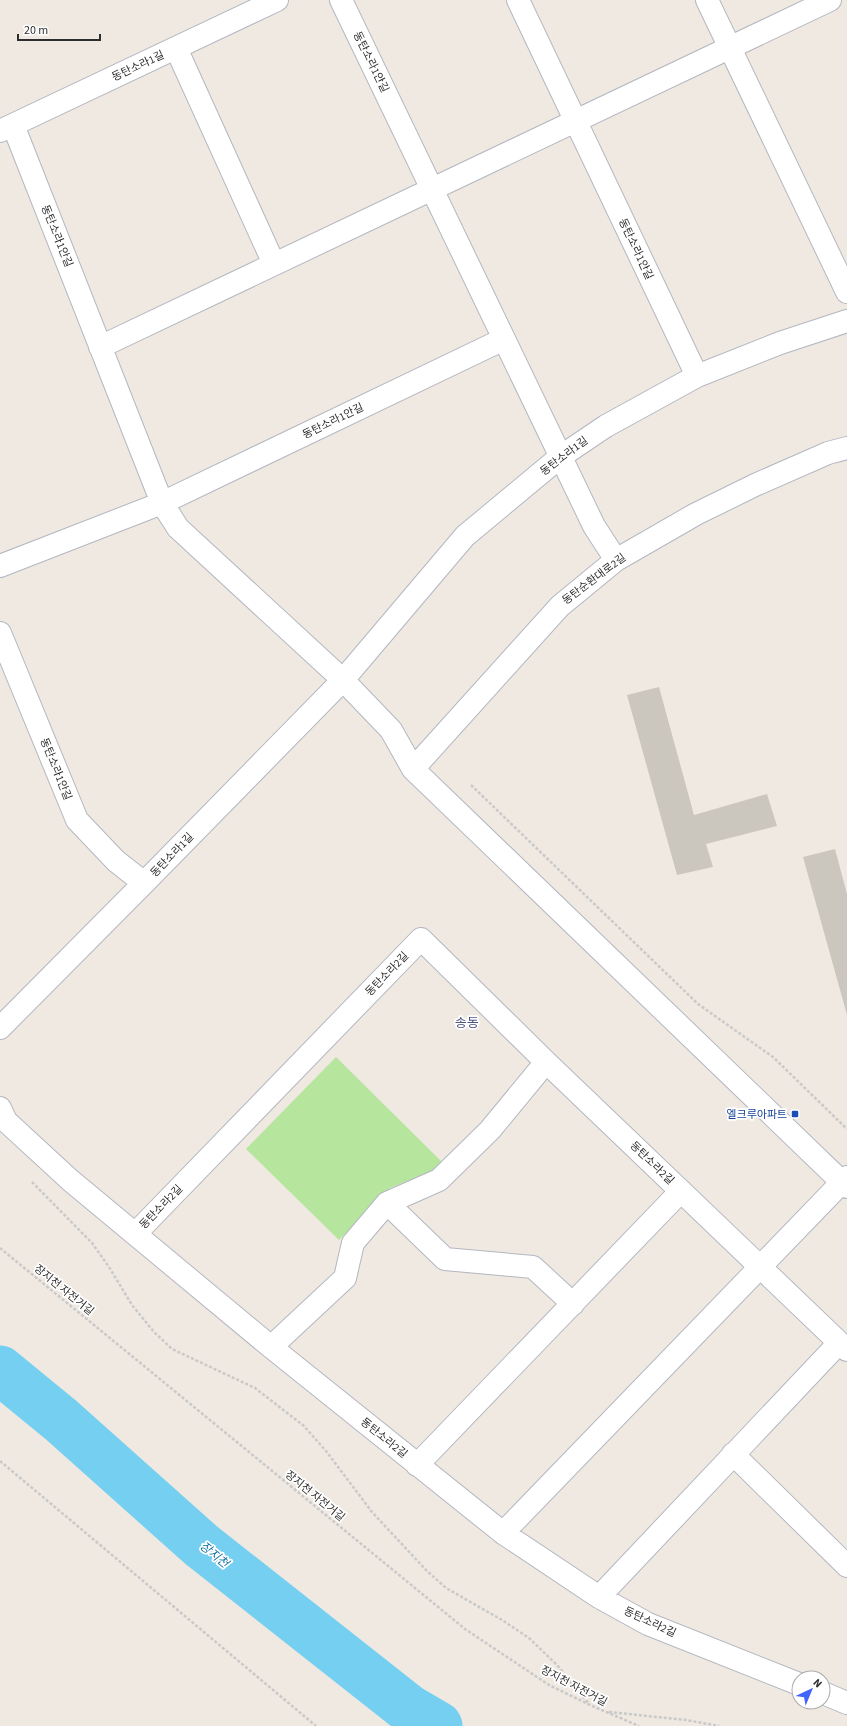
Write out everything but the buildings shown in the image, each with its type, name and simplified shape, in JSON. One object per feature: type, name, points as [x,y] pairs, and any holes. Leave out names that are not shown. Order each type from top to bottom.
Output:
[{"type":"street","name":"동탄소라1길","points":[[6,128],[276,0]]},
{"type":"street","name":"동탄소라1안길","points":[[341,0],[594,526],[616,560]]},
{"type":"street","name":"동탄소라1안길","points":[[518,0],[697,376]]},
{"type":"street","points":[[707,0],[847,292]]},
{"type":"street","points":[[100,347],[830,0]]},
{"type":"street","points":[[176,48],[274,264]]},
{"type":"street","name":"동탄소라1안길","points":[[6,128],[100,347],[162,503],[178,528],[343,680]]},
{"type":"street","name":"동탄소라1길","points":[[0,1028],[343,680],[465,536],[560,456],[606,426],[697,376],[780,343],[847,320]]},
{"type":"street","name":"동탄소라1안길","points":[[0,566],[162,503],[504,340]]},
{"type":"street","name":"동탄순환대로2길","points":[[413,768],[560,606],[616,560],[696,514],[755,485],[828,453],[847,448]]},
{"type":"street","name":"동탄소라1안길","points":[[0,633],[77,820],[116,860],[144,883]]},
{"type":"street","points":[[343,680],[391,730],[413,768],[845,1182],[760,1267],[503,1533]]},
{"type":"street","name":"동탄소라2길","points":[[791,1681],[648,1624],[599,1597],[503,1533],[271,1348],[135,1234],[421,939],[546,1062],[843,1346]]},
{"type":"street","points":[[271,1348],[345,1278],[353,1243],[387,1203],[439,1180],[490,1130],[546,1062]]},
{"type":"street","points":[[0,1108],[6,1121],[70,1180],[135,1234]]},
{"type":"street","points":[[417,1465],[681,1191]]},
{"type":"street","points":[[387,1203],[445,1260],[533,1267],[573,1304]]},
{"type":"street","points":[[599,1597],[733,1454],[843,1346]]},
{"type":"street","points":[[733,1454],[847,1566]]},
{"type":"street","points":[[831,1696],[847,1703]]},
{"type":"path","points":[[471,785],[698,1004],[773,1057],[847,1129]]},
{"type":"path","points":[[28,1178],[92,1243],[109,1267],[132,1305],[154,1332],[172,1349],[255,1388],[304,1426],[326,1451],[372,1512],[426,1570],[446,1588],[502,1620],[529,1638],[557,1665],[590,1705]]},
{"type":"path","name":"장지천 자전거길","points":[[0,1248],[465,1629],[549,1684],[590,1705],[639,1726]]},
{"type":"path","points":[[0,1461],[316,1726]]},
{"type":"path","points":[[605,1712],[686,1720],[719,1726]]},
{"type":"green space","points":[[336,1057],[442,1162],[433,1171],[390,1188],[339,1240],[246,1149]]},
{"type":"waterway","name":"장지천","points":[[0,1370],[61,1420],[201,1545],[409,1709],[438,1726]]},
{"type":"place","name":"엘크루아파트","points":[[795,1114]]},
{"type":"district","name":"송동","points":[[467,1023]]}]
